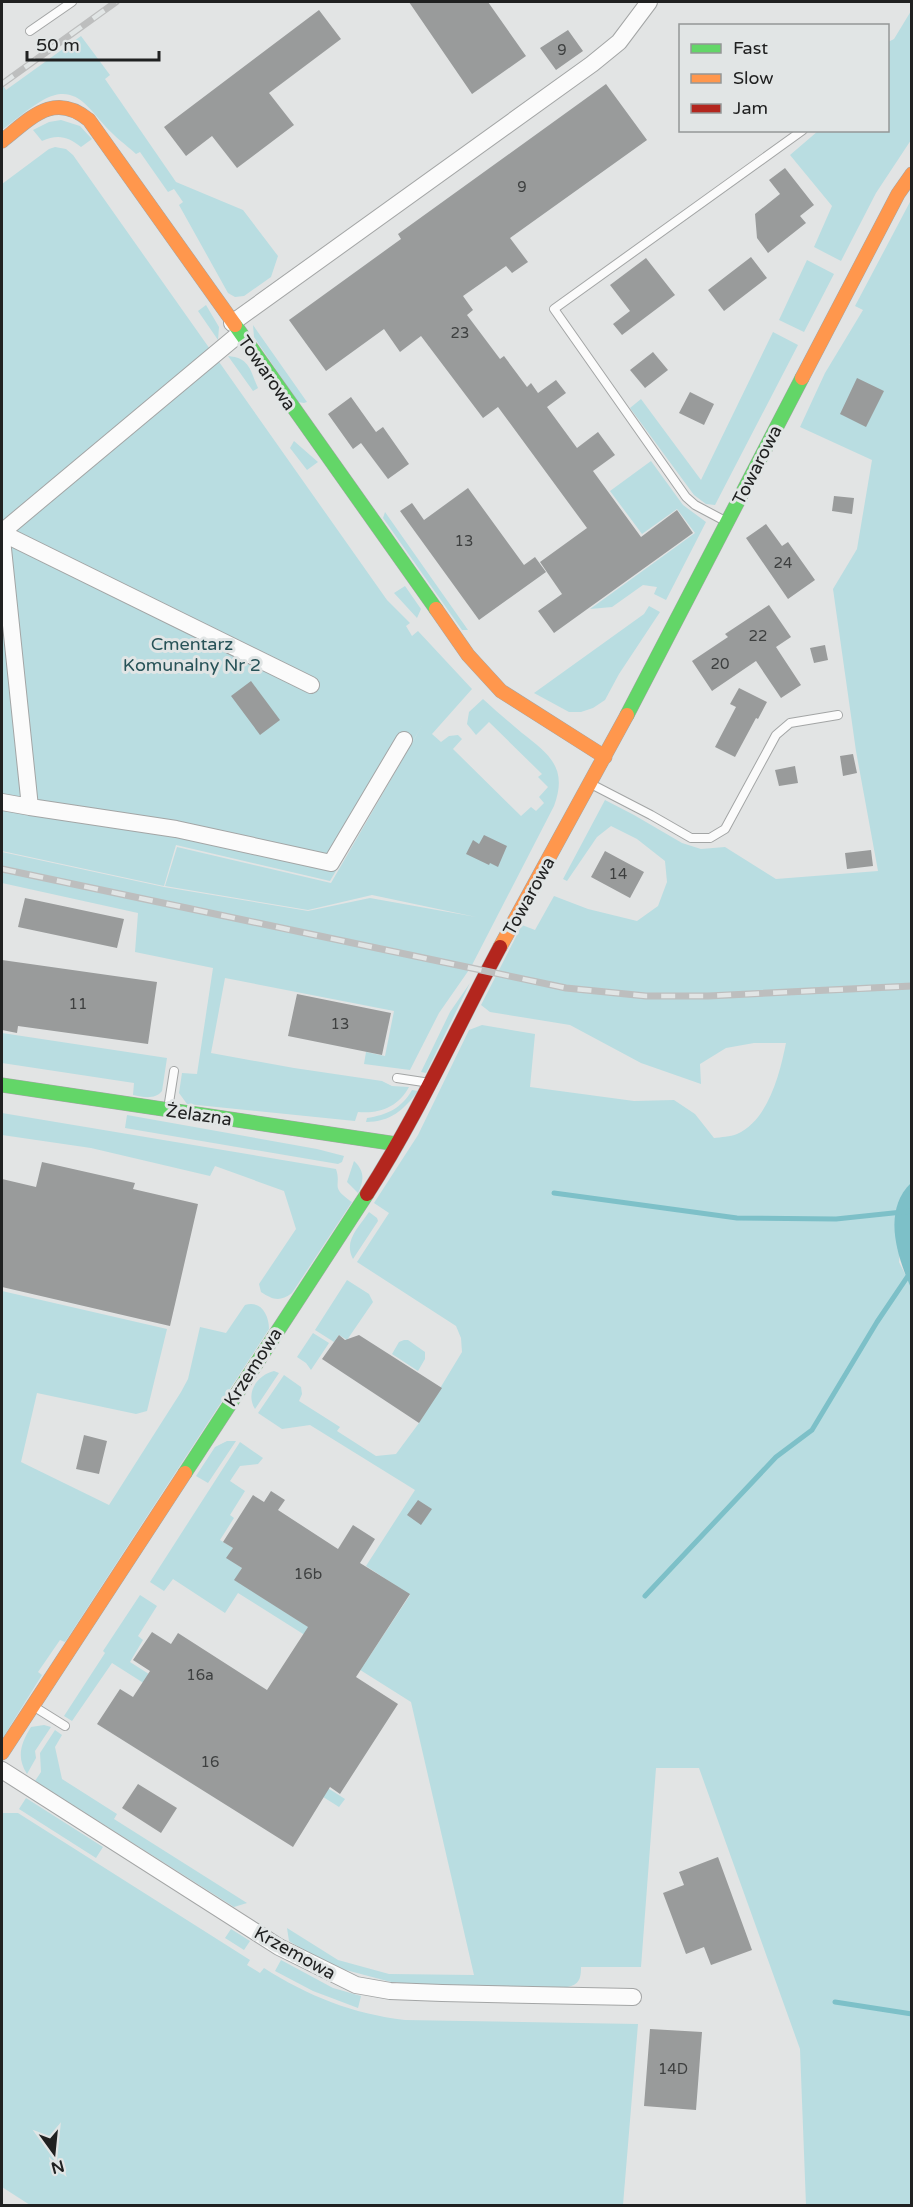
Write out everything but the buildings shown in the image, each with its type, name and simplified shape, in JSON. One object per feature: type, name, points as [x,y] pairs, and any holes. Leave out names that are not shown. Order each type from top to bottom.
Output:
[{"type":"street","name":"Towarowa","points":[[605,757],[519,704],[483,673],[455,638],[236,329],[592,64],[619,42],[649,2]]},
{"type":"street","points":[[2,141],[42,112],[56,106],[68,105],[80,110],[236,329],[2,533],[311,685]]},
{"type":"street","name":"Towarowa","points":[[487,972],[605,757],[863,259],[898,194],[912,174]]},
{"type":"street","points":[[2,539],[30,807]]},
{"type":"street","points":[[2,802],[176,829],[331,863],[404,740]]},
{"type":"street","name":"Krzemowa","points":[[2,1753],[397,1144],[431,1083],[487,972]]},
{"type":"street","name":"Żelazna","points":[[2,1085],[397,1144]]},
{"type":"street","name":"Krzemowa","points":[[2,1770],[279,1947],[356,1985],[390,1991],[633,1997]]},
{"type":"lane","points":[[30,31],[72,2]]},
{"type":"lane","points":[[728,522],[695,506],[686,497],[554,309],[800,132]]},
{"type":"lane","points":[[590,784],[651,814],[691,838],[710,838],[725,829],[776,735],[790,723],[838,715]]},
{"type":"lane","points":[[168,1110],[174,1071]]},
{"type":"lane","points":[[398,1078],[431,1083]]},
{"type":"lane","points":[[33,1706],[65,1726]]},
{"type":"green space","points":[[911,11],[911,140],[876,193],[841,261],[814,247],[832,206],[790,155],[817,132],[889,132],[889,42],[894,39]]},
{"type":"green space","points":[[81,36],[110,75],[105,79],[176,182],[243,210],[278,256],[271,277],[244,296],[235,297],[228,293],[179,205],[183,202],[174,189],[168,192],[140,152],[136,154],[79,99],[71,95],[54,95],[43,100],[2,130],[2,84],[6,90]]},
{"type":"green space","points":[[61,120],[80,126],[92,139],[81,147],[72,140],[62,137],[42,141],[33,130],[49,122]]},
{"type":"green space","name":"Cmentarz Komunalny Nr 2","points":[[55,147],[66,149],[73,155],[387,600],[410,623],[406,626],[412,636],[418,631],[472,689],[432,734],[441,742],[449,736],[458,735],[462,739],[453,749],[521,816],[531,807],[536,811],[544,803],[539,797],[548,787],[538,777],[542,774],[489,722],[476,735],[467,724],[469,712],[483,699],[541,748],[554,764],[557,772],[559,782],[554,806],[471,967],[439,1013],[410,1070],[364,1064],[366,1052],[385,1056],[394,1011],[225,978],[211,1053],[382,1081],[392,1086],[409,1087],[399,1100],[388,1108],[374,1112],[358,1112],[355,1121],[187,1104],[179,1093],[182,1073],[197,1074],[213,968],[135,952],[138,913],[2,883],[2,852],[164,887],[308,911],[370,898],[476,917],[372,895],[308,910],[165,886],[177,847],[331,883],[423,724],[330,881],[176,845],[164,886],[2,851],[2,184]]},
{"type":"green space","points":[[911,200],[912,341],[909,345],[911,343],[912,1183],[907,1188],[899,1262],[912,1288],[911,2205],[806,2205],[800,2049],[699,1768],[656,1768],[641,1967],[581,1967],[579,1980],[567,1987],[422,1985],[391,1982],[342,1969],[314,1957],[289,1941],[287,1928],[338,1960],[389,1974],[474,1975],[411,1702],[238,1593],[225,1613],[173,1579],[164,1591],[150,1582],[240,1442],[263,1458],[258,1464],[240,1466],[230,1481],[245,1491],[230,1515],[234,1518],[220,1540],[233,1548],[227,1558],[242,1568],[235,1580],[365,1663],[410,1595],[366,1566],[415,1490],[310,1425],[282,1429],[258,1413],[284,1375],[301,1387],[302,1394],[299,1401],[340,1427],[337,1431],[376,1456],[396,1454],[419,1423],[462,1352],[461,1338],[456,1326],[357,1262],[389,1213],[374,1203],[418,1135],[469,1030],[482,1025],[535,1034],[530,1087],[634,1101],[674,1100],[695,1114],[714,1138],[734,1135],[748,1128],[765,1107],[776,1082],[786,1043],[754,1043],[726,1048],[700,1064],[701,1084],[641,1063],[570,1025],[490,1012],[481,1005],[522,925],[535,930],[554,896],[588,909],[637,921],[658,906],[667,882],[665,861],[637,839],[611,826],[597,837],[567,881],[563,879],[605,800],[682,843],[701,849],[725,847],[776,879],[878,871],[856,751],[833,589],[857,549],[872,460],[800,427],[825,373],[863,310],[855,306]]},
{"type":"green space","points":[[807,260],[834,274],[804,332],[779,320]]},
{"type":"green space","points":[[206,305],[219,327],[218,340],[198,311]]},
{"type":"green space","points":[[253,325],[307,402],[298,402],[254,337]]},
{"type":"green space","points":[[773,332],[798,345],[715,505],[706,504],[694,495],[630,408],[641,399],[701,480]]},
{"type":"green space","points":[[228,356],[245,362],[258,388],[253,391]]},
{"type":"green space","points":[[294,441],[318,462],[307,470],[290,448]]},
{"type":"green space","points":[[651,461],[683,505],[706,522],[666,600],[654,594],[657,587],[643,585],[612,607],[590,609],[695,533],[677,509],[642,534],[610,491]]},
{"type":"green space","points":[[385,512],[468,630],[462,630],[383,518]]},
{"type":"green space","points":[[405,586],[421,609],[417,618],[394,593]]},
{"type":"green space","points":[[649,606],[660,612],[619,674],[605,700],[581,712],[569,712],[534,693],[644,614]]},
{"type":"green space","points":[[470,983],[426,1073],[421,1072],[450,1012]]},
{"type":"green space","points":[[2,1033],[167,1058],[162,1091],[152,1097],[133,1095],[134,1083],[2,1063]]},
{"type":"green space","points":[[412,1090],[418,1091],[396,1114],[382,1120],[366,1122],[367,1118],[387,1113],[399,1106]]},
{"type":"green space","points":[[2,1113],[336,1169],[338,1189],[352,1202],[292,1293],[280,1299],[269,1297],[261,1292],[259,1284],[296,1229],[284,1191],[215,1166],[210,1176],[91,1148],[2,1135]]},
{"type":"green space","points":[[127,1115],[317,1149],[344,1156],[342,1162],[338,1164],[125,1128]]},
{"type":"green space","points":[[354,1161],[362,1176],[358,1193],[347,1182]]},
{"type":"green space","points":[[369,1212],[378,1221],[353,1259],[350,1252],[351,1240]]},
{"type":"green space","points":[[347,1280],[369,1294],[373,1302],[347,1340],[339,1335],[334,1342],[315,1330]]},
{"type":"green space","points":[[2,1291],[167,1329],[147,1411],[136,1414],[37,1393],[21,1462],[109,1505],[188,1379],[200,1327],[226,1333],[245,1305],[251,1304],[260,1307],[266,1314],[269,1329],[65,1642],[60,1640],[38,1672],[42,1675],[2,1739]]},
{"type":"green space","points":[[313,1333],[329,1343],[311,1370],[297,1357]]},
{"type":"green space","points":[[408,1340],[425,1352],[425,1359],[418,1371],[392,1354],[399,1342]]},
{"type":"green space","points":[[274,1371],[279,1373],[255,1409],[251,1397],[254,1386],[262,1376]]},
{"type":"green space","points":[[227,1441],[236,1441],[208,1483],[196,1476],[215,1447]]},
{"type":"green space","points":[[140,1595],[157,1606],[138,1636],[143,1640],[130,1662],[345,1799],[339,1807],[112,1663],[72,1721],[64,1716]]},
{"type":"green space","points":[[44,1725],[51,1727],[35,1751],[36,1758],[27,1774],[21,1756],[22,1744],[31,1727]]},
{"type":"green space","points":[[55,1730],[62,1735],[55,1747],[62,1779],[117,1814],[114,1819],[247,1903],[234,1907],[35,1781],[41,1772],[40,1753]]},
{"type":"green space","points":[[26,1798],[103,1847],[96,1858],[19,1809]]},
{"type":"green space","points":[[2,1813],[18,1813],[250,1960],[247,1965],[260,1973],[264,1968],[314,1995],[349,2008],[405,2020],[638,2024],[623,2205],[30,2205],[2,2187]]},
{"type":"green space","points":[[231,1929],[250,1941],[244,1950],[225,1938]]},
{"type":"green space","points":[[281,1960],[333,1988],[361,1996],[358,2008],[313,1991],[275,1971]]},
{"type":"water","points":[[911,1183],[911,1288],[897,1248],[895,1220],[902,1194]]},
{"type":"waterway","points":[[554,1193],[737,1218],[836,1219],[912,1211]]},
{"type":"waterway","points":[[645,1596],[776,1457],[812,1430],[877,1322],[912,1270]]},
{"type":"waterway","points":[[835,2002],[912,2014]]},
{"type":"railway","points":[[2,84],[116,2]]},
{"type":"railway","points":[[2,869],[566,988],[646,996],[708,996],[912,986]]},
{"type":"traffic: fast","points":[[235,325],[436,609]]},
{"type":"traffic: fast","points":[[627,715],[802,378]]},
{"type":"traffic: fast","points":[[2,1085],[397,1144]]},
{"type":"traffic: fast","points":[[185,1473],[367,1194]]},
{"type":"traffic: slow","points":[[2,141],[33,117],[54,108],[65,108],[89,120],[235,325]]},
{"type":"traffic: slow","points":[[802,378],[898,194],[912,174]]},
{"type":"traffic: slow","points":[[436,609],[468,655],[501,691],[605,757]]},
{"type":"traffic: slow","points":[[500,947],[627,715]]},
{"type":"traffic: slow","points":[[2,1753],[185,1473]]},
{"type":"traffic: jam","points":[[367,1194],[420,1103],[500,947]]}]
